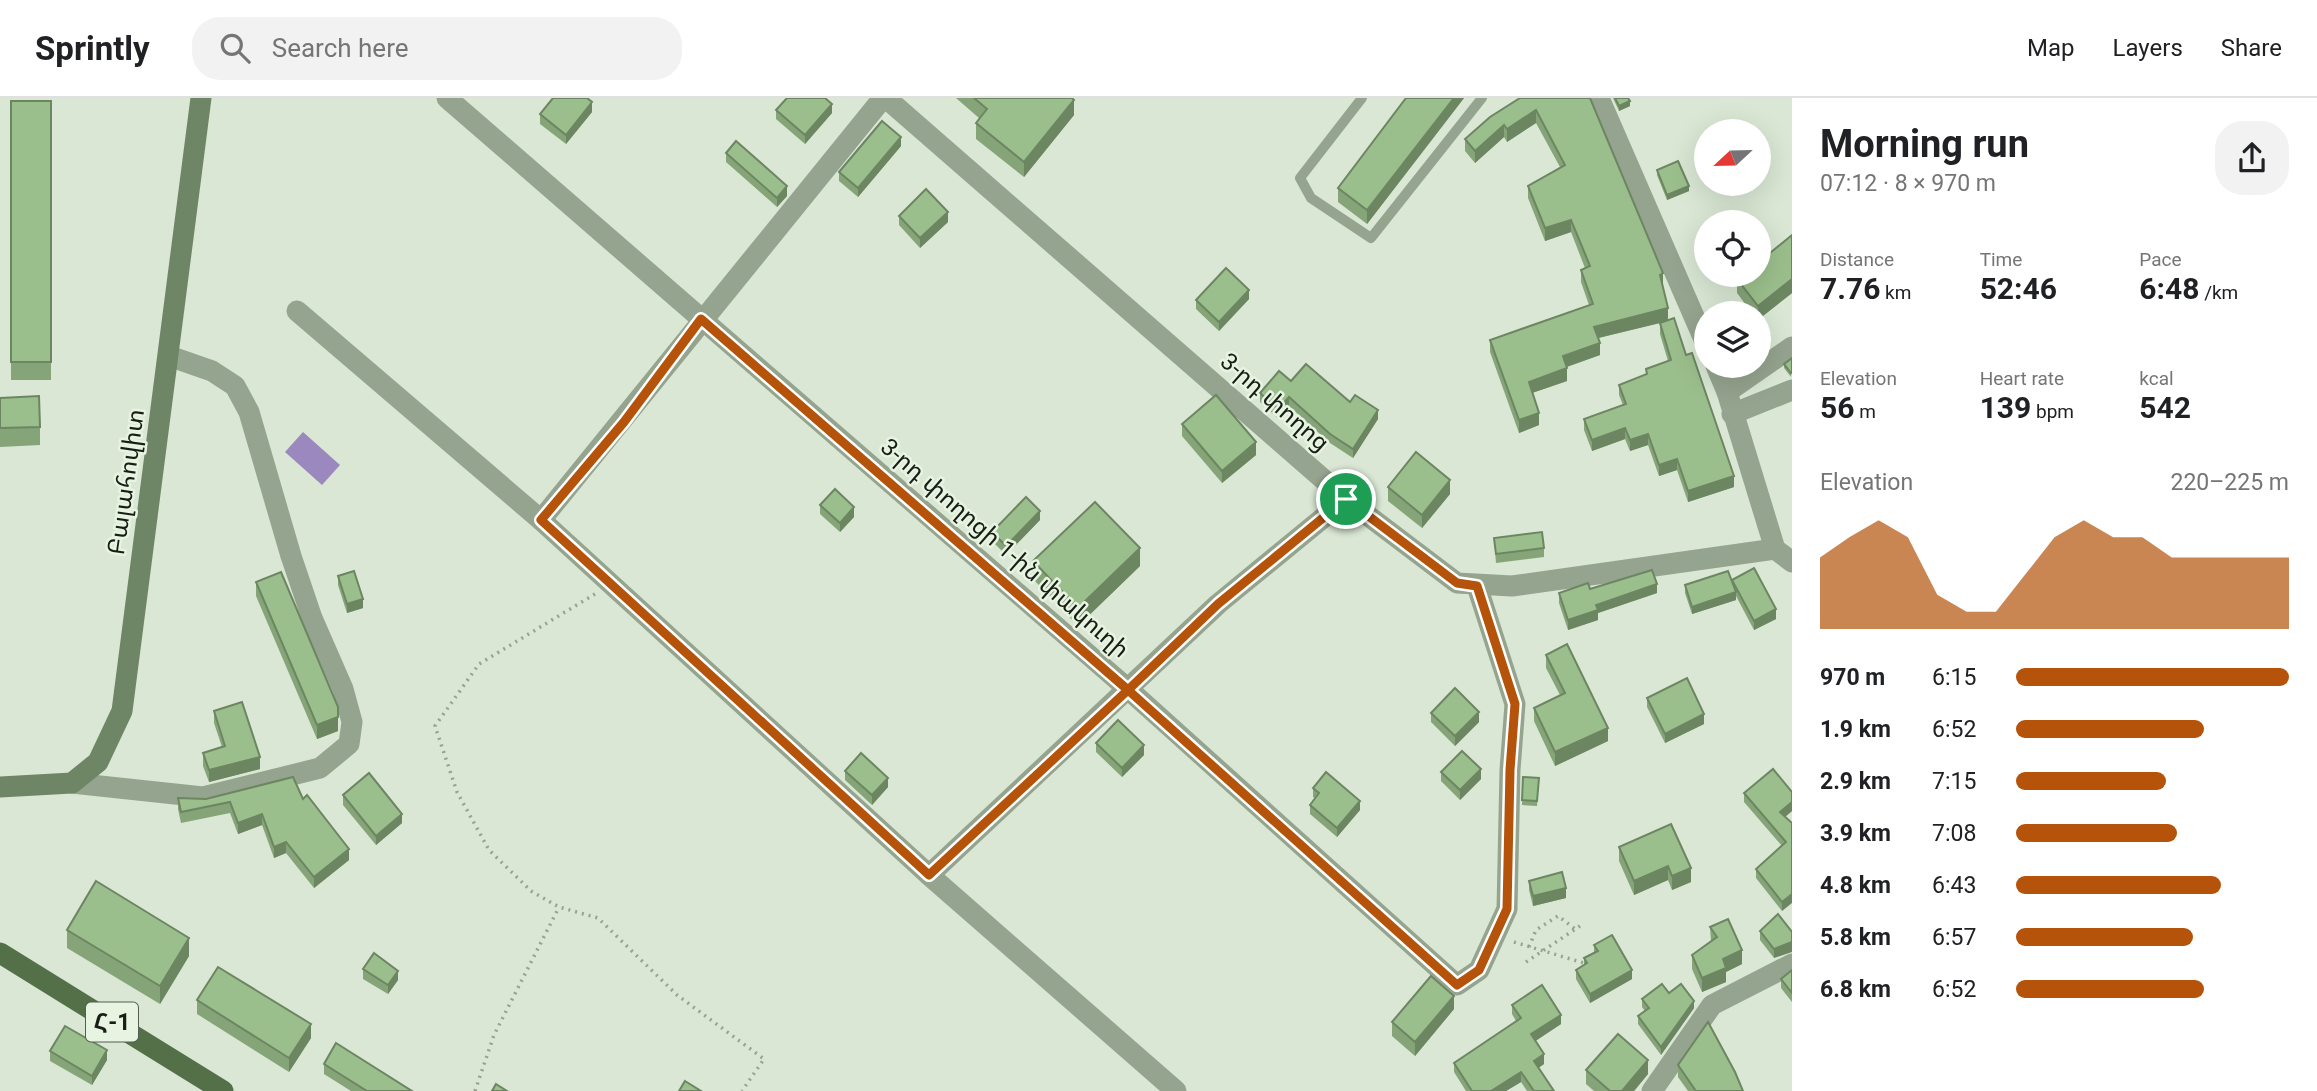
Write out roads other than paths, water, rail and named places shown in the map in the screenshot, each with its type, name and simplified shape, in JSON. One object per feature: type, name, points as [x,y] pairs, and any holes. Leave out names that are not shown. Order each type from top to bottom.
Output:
[{"type":"main road","name":"Հ-1","points":[[0,953],[223,1091]]},
{"type":"street","name":"Բալահովիտ","points":[[72,783],[98,762],[122,711],[201,98]]},
{"type":"street","name":"3-րդ փողոցի 1-ին փակուղի","points":[[447,98],[1128,690],[1457,985],[1479,970],[1507,909],[1510,770],[1515,704],[1477,586]]},
{"type":"street","points":[[541,520],[624,422],[701,319],[884,98]]},
{"type":"street","name":"3-րդ փողոց","points":[[884,98],[1346,499],[1457,583],[1512,586],[1784,556]]},
{"type":"street","points":[[1599,98],[1694,316]]},
{"type":"street","points":[[297,311],[541,520],[929,875],[1176,1091]]},
{"type":"street","points":[[1727,392],[1792,347]]},
{"type":"street","points":[[0,788],[72,783],[203,797],[320,768],[349,744],[352,722],[343,689],[308,606],[249,412],[234,386],[212,371],[169,356]]},
{"type":"street","points":[[1721,378],[1784,556]]},
{"type":"street","points":[[1732,414],[1792,390]]},
{"type":"street","points":[[929,875],[1218,604],[1346,499]]},
{"type":"street","points":[[1652,1091],[1712,1005],[1792,964]]},
{"type":"lane","points":[[1362,98],[1300,178],[1311,198],[1371,238],[1482,98]]}]
